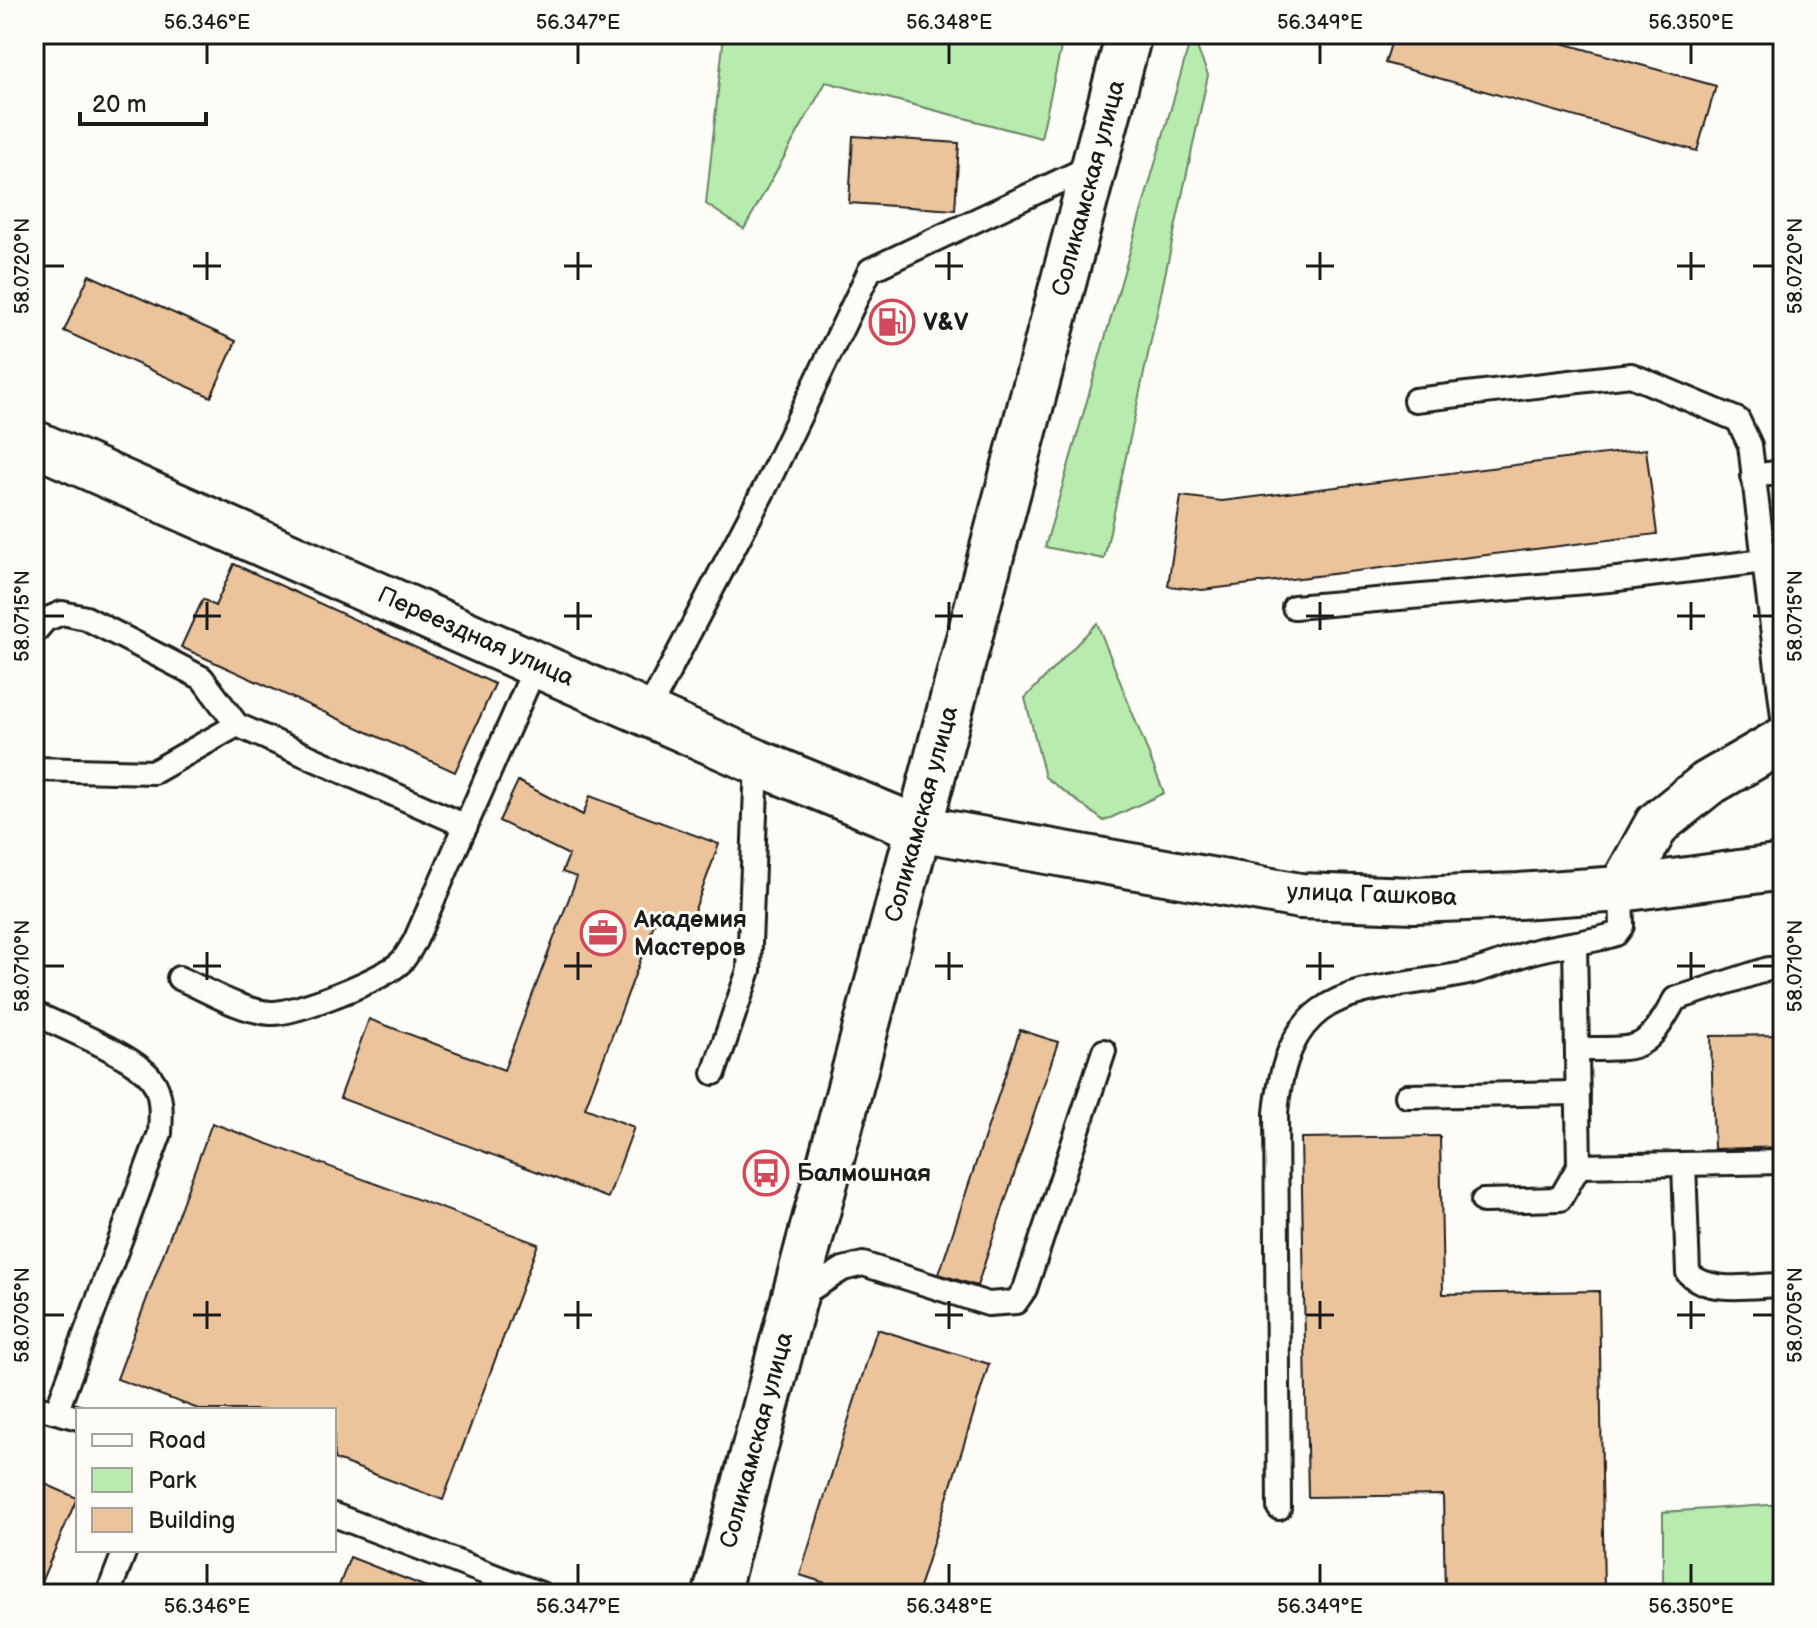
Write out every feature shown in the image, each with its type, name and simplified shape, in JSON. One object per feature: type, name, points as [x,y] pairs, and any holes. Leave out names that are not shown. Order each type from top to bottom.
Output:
[{"type":"street","name":"Соликамская улица","points":[[716,1594],[1129,34]]},
{"type":"street","name":"Переездная улица","points":[[34,443],[648,711],[757,762],[918,828]]},
{"type":"street","points":[[1621,889],[1657,824],[1707,784],[1783,740]]},
{"type":"street","name":"улица Гашкова","points":[[918,828],[1300,896],[1414,900],[1621,889],[1783,867]]},
{"type":"lane","points":[[648,711],[767,484],[870,270],[1094,165]]},
{"type":"lane","points":[[1415,400],[1631,375],[1738,420],[1750,445],[1783,717]]},
{"type":"lane","points":[[1753,476],[1783,472]]},
{"type":"lane","points":[[1294,607],[1609,580],[1764,561]]},
{"type":"lane","points":[[34,633],[45,620],[62,613],[86,618],[202,678],[237,725],[466,826]]},
{"type":"lane","points":[[179,978],[248,1008],[272,1013],[297,1008],[379,976],[401,962],[415,941],[537,663]]},
{"type":"lane","points":[[34,769],[154,772],[237,725]]},
{"type":"lane","points":[[714,1073],[749,970],[757,762]]},
{"type":"lane","points":[[1279,1508],[1276,1113],[1280,1073],[1294,1036],[1322,1006],[1364,989],[1470,973],[1534,952],[1616,934],[1622,926],[1621,889]]},
{"type":"lane","points":[[1483,1201],[1560,1199],[1579,1166],[1575,944]]},
{"type":"lane","points":[[1577,1049],[1638,1046],[1656,1034],[1675,999],[1768,969],[1783,969]]},
{"type":"lane","points":[[34,1013],[133,1063],[152,1080],[161,1105],[160,1133],[68,1414],[34,1406]]},
{"type":"lane","points":[[793,1299],[843,1269],[863,1264],[988,1304],[1016,1302],[1025,1289],[1104,1051]]},
{"type":"lane","points":[[1407,1096],[1578,1093]]},
{"type":"lane","points":[[1579,1166],[1783,1162]]},
{"type":"lane","points":[[1684,1164],[1688,1273],[1699,1284],[1783,1285]]},
{"type":"lane","points":[[336,1516],[541,1594]]},
{"type":"lane","points":[[108,1594],[124,1552]]},
{"type":"green space","points":[[724,34],[1064,34],[1041,138],[826,82],[744,229],[706,204]]},
{"type":"green space","points":[[1192,35],[1208,75],[1104,559],[1045,547]]},
{"type":"green space","points":[[1097,623],[1164,793],[1104,821],[1045,777],[1025,698]]},
{"type":"green space","points":[[1783,1504],[1783,1594],[1663,1594],[1663,1512]]},
{"type":"building","points":[[1394,34],[1530,34],[1716,86],[1697,151],[1385,63]]},
{"type":"building","points":[[853,136],[959,143],[955,210],[849,203]]},
{"type":"building","points":[[89,275],[236,341],[211,397],[64,331]]},
{"type":"building","points":[[1646,449],[1657,534],[1202,590],[1168,586],[1181,496],[1222,501]]},
{"type":"building","points":[[234,564],[495,684],[455,772],[181,647],[203,599],[215,606]]},
{"type":"building","points":[[518,781],[583,815],[590,796],[719,844],[691,920],[660,908],[585,1108],[634,1127],[608,1198],[340,1098],[369,1019],[504,1070],[577,877],[562,872],[569,855],[499,821]]},
{"type":"building","points":[[1020,1030],[1058,1042],[977,1286],[939,1274]]},
{"type":"building","points":[[1783,1035],[1783,1147],[1714,1149],[1711,1036]]},
{"type":"building","points":[[212,1123],[538,1244],[443,1500],[336,1460],[336,1408],[196,1408],[117,1379]]},
{"type":"building","points":[[1440,1136],[1443,1294],[1599,1291],[1604,1594],[1445,1594],[1443,1495],[1308,1497],[1301,1138]]},
{"type":"building","points":[[877,1329],[989,1364],[917,1594],[860,1594],[800,1575]]},
{"type":"building","points":[[34,1479],[76,1498],[76,1500],[34,1594]]},
{"type":"building","points":[[350,1557],[439,1592],[439,1594],[336,1594]]},
{"type":"place","name":"V&V","points":[[892,322]]},
{"type":"place","name":"Академия Мастеров","points":[[603,933]]},
{"type":"place","name":"Балмошная","points":[[766,1173]]}]
